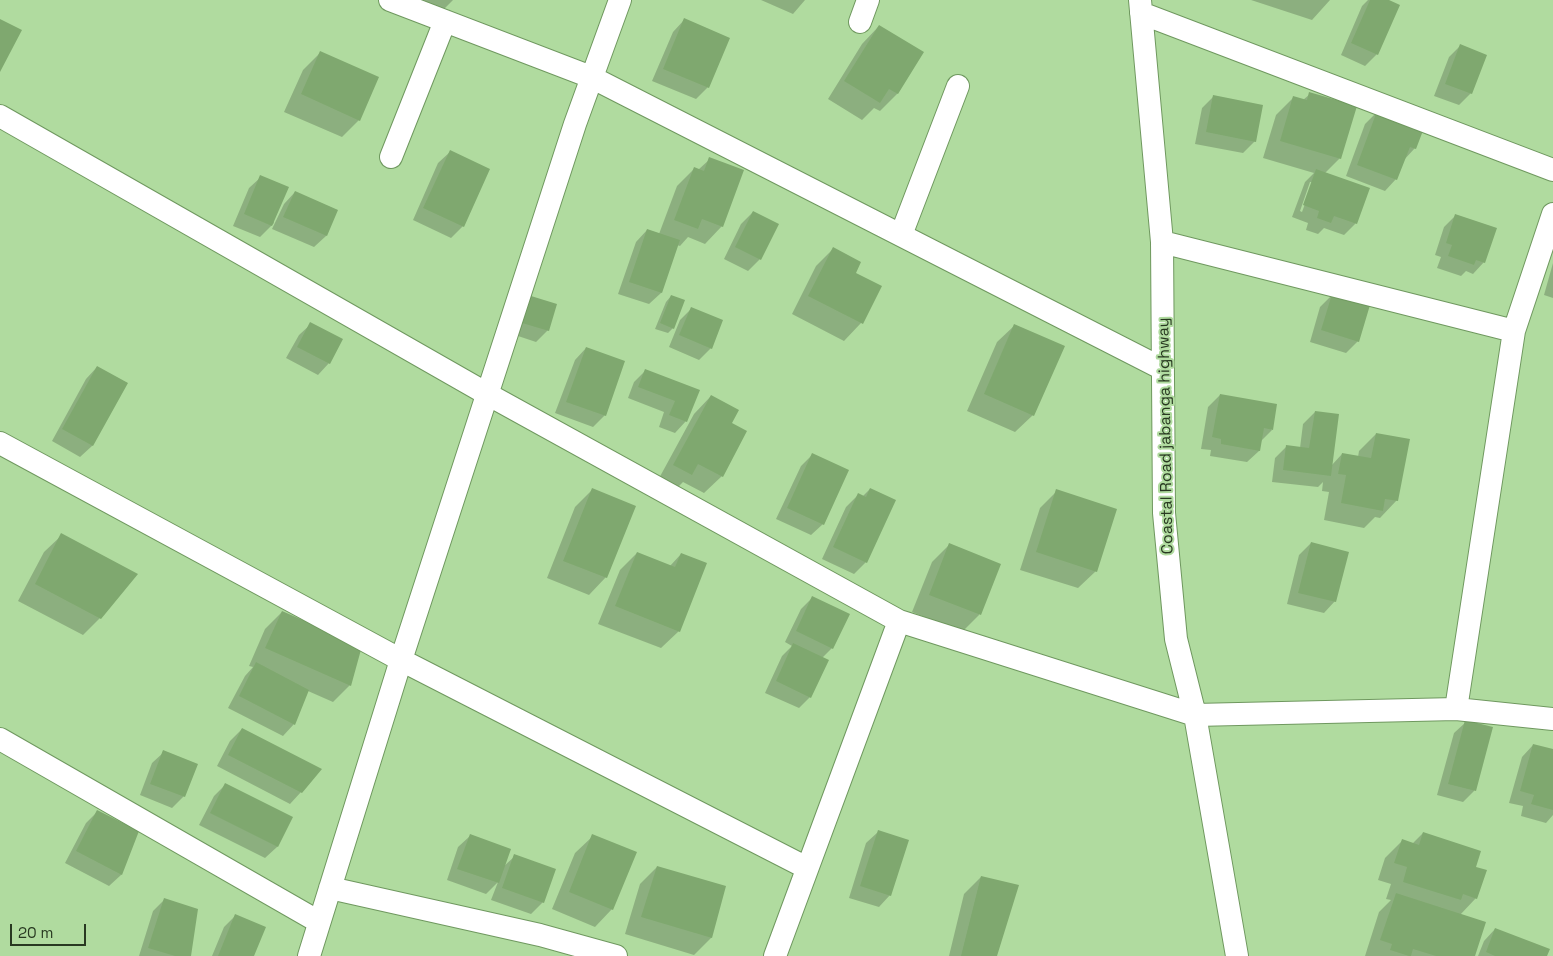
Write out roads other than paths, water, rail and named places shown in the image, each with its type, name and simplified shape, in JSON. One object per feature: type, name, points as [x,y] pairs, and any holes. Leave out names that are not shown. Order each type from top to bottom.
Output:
[{"type":"street","points":[[390,0],[592,77],[1163,369]]},
{"type":"street","points":[[309,956],[401,660],[592,77],[620,0]]},
{"type":"street","points":[[860,22],[868,0]]},
{"type":"street","points":[[1141,6],[1553,170]]},
{"type":"street","name":"Coastal Road jabanga highway","points":[[1141,6],[1162,242],[1166,533],[1176,639],[1195,715],[1237,956]]},
{"type":"street","points":[[391,157],[445,21]]},
{"type":"street","points":[[901,235],[958,86]]},
{"type":"street","points":[[0,116],[489,395],[899,621],[1195,715],[1456,709],[1553,719]]},
{"type":"street","points":[[1456,709],[1514,332],[1553,214]]},
{"type":"street","points":[[1162,242],[1514,332]]},
{"type":"street","points":[[0,443],[401,660],[807,868]]},
{"type":"street","points":[[776,956],[899,621]]},
{"type":"street","points":[[0,739],[319,922]]},
{"type":"street","points":[[330,888],[540,935],[616,956]]}]
